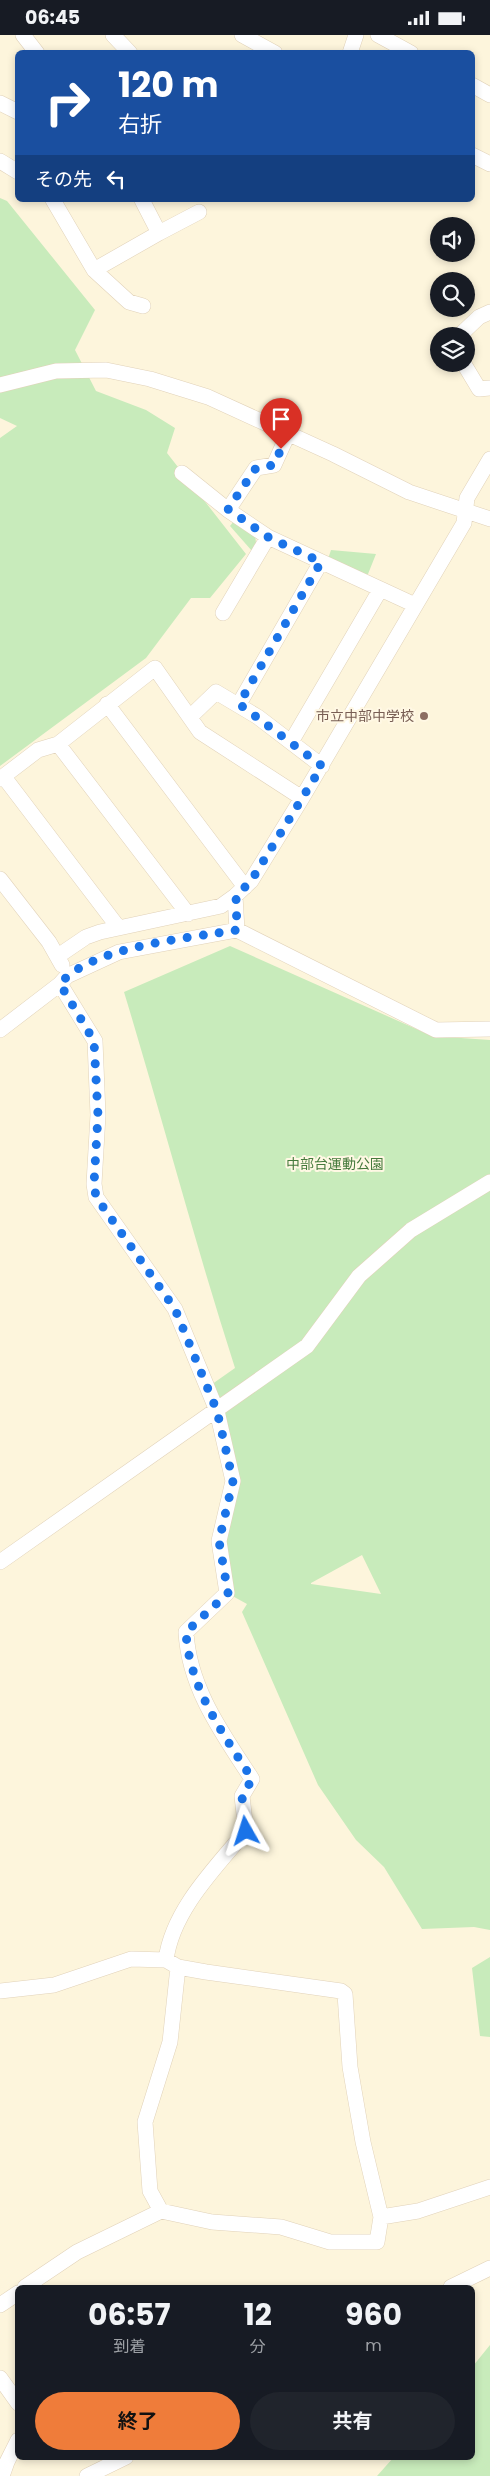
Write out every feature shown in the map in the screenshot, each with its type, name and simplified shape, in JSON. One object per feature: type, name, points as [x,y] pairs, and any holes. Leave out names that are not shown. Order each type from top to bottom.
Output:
[{"type":"street","points":[[22,35],[34,50]]},
{"type":"street","points":[[113,35],[124,50]]},
{"type":"street","points":[[242,35],[270,50]]},
{"type":"street","points":[[351,50],[356,35]]},
{"type":"street","points":[[378,35],[406,50]]},
{"type":"street","points":[[475,87],[490,95]]},
{"type":"street","points":[[0,103],[15,110]]},
{"type":"street","points":[[475,156],[490,164]]},
{"type":"street","points":[[0,161],[15,170]]},
{"type":"street","points":[[54,202],[94,269],[129,302],[143,306]]},
{"type":"street","points":[[143,202],[159,233]]},
{"type":"street","points":[[94,269],[199,212]]},
{"type":"street","points":[[468,327],[479,317],[490,312]]},
{"type":"street","points":[[0,385],[56,371],[106,370],[150,379],[208,397],[288,433],[409,492],[490,519]]},
{"type":"street","points":[[469,372],[479,389],[490,388]]},
{"type":"street","points":[[228,509],[256,468],[274,465],[288,433]]},
{"type":"street","points":[[58,956],[86,937],[118,927],[220,906],[251,881],[322,766],[464,523],[467,498],[490,459]]},
{"type":"street","points":[[182,473],[268,537],[415,605]]},
{"type":"street","points":[[223,613],[268,537]]},
{"type":"street","points":[[239,704],[321,562]]},
{"type":"street","points":[[291,742],[380,590]]},
{"type":"street","points":[[118,927],[2,778],[38,750],[58,744],[156,668],[200,732],[302,799]]},
{"type":"street","points":[[190,717],[216,692],[239,704],[322,766]]},
{"type":"street","points":[[107,705],[240,891],[237,930]]},
{"type":"street","points":[[58,744],[188,914]]},
{"type":"street","points":[[0,879],[58,956],[63,980],[94,1041],[98,1115],[94,1184],[96,1197],[175,1309],[217,1411],[233,1481],[219,1541],[228,1593],[186,1632],[187,1654],[208,1711],[252,1779],[242,1797],[246,1831],[197,1890],[169,1942],[172,1963],[170,2042],[145,2121],[150,2191],[161,2211]]},
{"type":"street","points":[[0,1030],[63,980],[100,959],[126,950],[237,930],[436,1030],[490,1029]]},
{"type":"street","points":[[0,1562],[307,1346],[359,1276],[410,1230],[490,1182]]},
{"type":"street","points":[[0,1991],[54,1985],[131,1959],[172,1963],[332,1989],[345,1994],[350,2067],[363,2142],[381,2217],[377,2242],[330,2242],[281,2227],[212,2222],[161,2211],[77,2252],[28,2285]]},
{"type":"street","points":[[381,2217],[418,2211],[490,2187]]},
{"type":"street","points":[[455,2285],[490,2268]]},
{"type":"street","points":[[0,2305],[15,2295]]},
{"type":"street","points":[[0,2378],[15,2399]]},
{"type":"street","points":[[2,2476],[15,2447]]},
{"type":"street","points":[[87,2476],[120,2460]]},
{"type":"green space","points":[[0,198],[7,201],[95,310],[75,350],[96,391],[146,410],[175,428],[167,453],[246,554],[210,598],[191,598],[146,658],[0,766],[0,438],[17,426],[0,418]]},
{"type":"green space","points":[[234,521],[255,534],[256,543],[252,551],[230,526]]},
{"type":"green space","points":[[331,550],[376,554],[368,574],[362,575],[328,559]]},
{"type":"green space","name":"中部台運動公園","points":[[230,946],[432,1036],[490,1040],[490,1930],[474,1927],[422,1929],[384,1867],[356,1840],[318,1785],[242,1612],[247,1604],[227,1593],[219,1541],[233,1481],[208,1387],[235,1368],[124,992]],"holes":[[[362,1555],[381,1594],[311,1584],[311,1583]]]},
{"type":"green space","points":[[490,1957],[490,2037],[480,2036],[472,1968]]},
{"type":"green space","points":[[490,2345],[490,2476],[377,2476],[391,2460],[475,2460],[475,2364]]},
{"type":"place","name":"市立中部中学校","points":[[424,716]]},
{"type":"route","points":[[246,1831],[242,1797],[252,1779],[208,1711],[187,1654],[186,1632],[228,1593],[219,1541],[233,1481],[217,1411],[175,1309],[96,1197],[94,1184],[98,1115],[94,1041],[60,984],[67,976],[100,959],[132,948],[237,930],[236,896],[251,881],[322,766],[239,704],[321,562],[268,537],[228,509],[256,468],[274,465],[281,449]]}]
